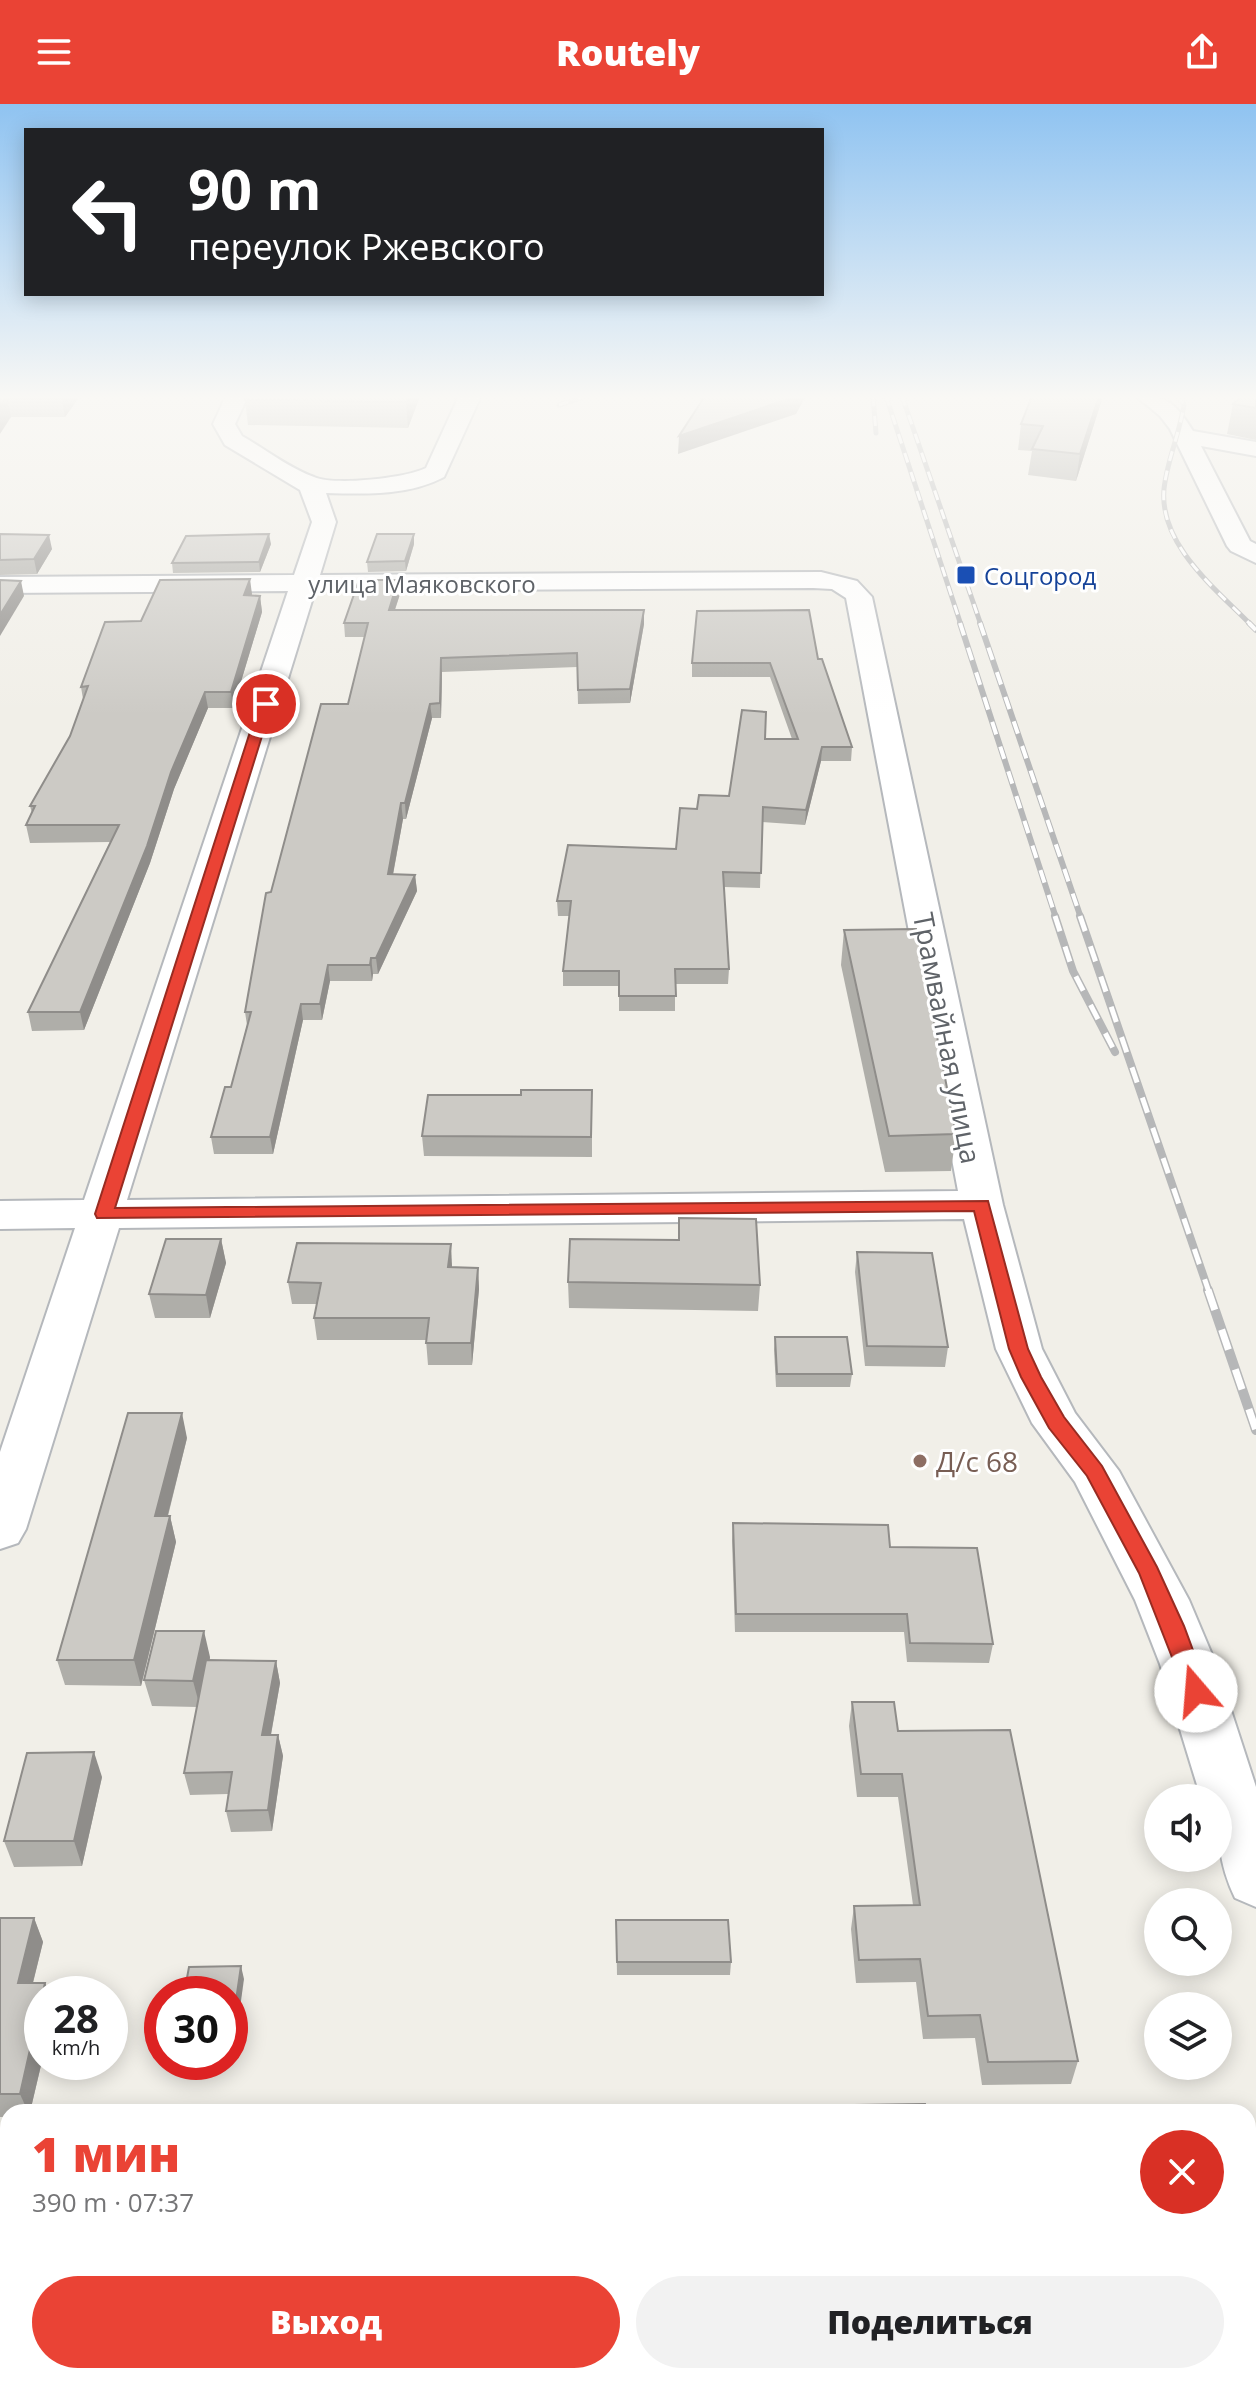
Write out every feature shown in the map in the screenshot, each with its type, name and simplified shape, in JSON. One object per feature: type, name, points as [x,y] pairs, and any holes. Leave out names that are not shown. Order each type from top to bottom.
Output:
[{"type":"street","points":[[0,1529],[104,1214],[324,522],[317,502]]},
{"type":"street","points":[[1218,502],[1240,546],[1255,551]]},
{"type":"street","name":"улица Маяковского","points":[[0,585],[790,580],[843,584]]},
{"type":"street","name":"Трамвайная улица","points":[[843,584],[859,597],[982,1205],[1019,1349],[1056,1423],[1094,1471],[1162,1600],[1188,1664],[1256,1879]]},
{"type":"street","points":[[0,1215],[982,1205]]},
{"type":"building","points":[[0,534],[49,535],[34,559],[0,560]]},
{"type":"building","points":[[269,534],[259,562],[172,563],[186,536]]},
{"type":"building","points":[[377,534],[414,534],[405,561],[367,562]]},
{"type":"building","points":[[250,579],[244,595],[260,596],[231,692],[205,692],[171,772],[147,846],[80,1012],[28,1012],[119,825],[26,825],[35,806],[30,806],[70,736],[88,686],[81,687],[105,622],[141,621],[160,580]]},
{"type":"building","points":[[0,580],[21,581],[0,615]]},
{"type":"building","points":[[359,580],[398,580],[389,610],[644,610],[630,689],[578,690],[577,653],[441,658],[440,703],[430,704],[405,803],[401,803],[388,874],[415,875],[376,958],[371,958],[370,965],[328,965],[320,1004],[301,1004],[270,1137],[211,1137],[225,1087],[231,1087],[251,1012],[245,1012],[266,893],[271,892],[321,704],[348,704],[368,623],[344,623]]},
{"type":"building","points":[[809,610],[818,659],[822,659],[852,747],[822,747],[806,810],[763,807],[761,873],[723,872],[729,969],[675,969],[676,996],[619,996],[619,971],[563,971],[571,901],[557,901],[568,845],[676,849],[680,808],[697,809],[699,795],[729,796],[742,710],[766,712],[765,739],[798,739],[770,663],[692,663],[697,611]]},
{"type":"building","points":[[916,929],[956,1134],[889,1136],[844,930]]},
{"type":"building","points":[[521,1090],[592,1090],[591,1137],[422,1136],[428,1095],[521,1095]]},
{"type":"building","points":[[679,1218],[756,1219],[760,1285],[568,1282],[570,1239],[679,1240]]},
{"type":"building","points":[[166,1239],[221,1239],[206,1295],[149,1294]]},
{"type":"building","points":[[297,1243],[451,1244],[448,1267],[478,1268],[471,1343],[426,1343],[429,1318],[314,1318],[321,1283],[288,1282]]},
{"type":"building","points":[[857,1252],[932,1253],[948,1347],[867,1346]]},
{"type":"building","points":[[775,1337],[847,1337],[852,1374],[777,1374]]},
{"type":"building","points":[[128,1413],[182,1413],[155,1516],[170,1516],[134,1660],[57,1660]]},
{"type":"building","points":[[733,1523],[888,1525],[890,1547],[977,1548],[993,1644],[910,1643],[907,1614],[736,1614]]},
{"type":"building","points":[[156,1631],[204,1631],[193,1681],[144,1680]]},
{"type":"building","points":[[206,1660],[276,1661],[262,1735],[278,1735],[268,1810],[226,1811],[232,1772],[184,1773]]},
{"type":"building","points":[[852,1702],[894,1702],[898,1731],[1010,1730],[1078,2061],[988,2062],[980,2015],[928,2016],[920,1959],[859,1960],[854,1906],[920,1905],[902,1774],[861,1774]]},
{"type":"building","points":[[94,1752],[74,1841],[4,1841],[27,1753]]},
{"type":"building","points":[[0,1918],[34,1918],[18,1983],[24,1983],[24,2076],[20,2094],[0,2094]]},
{"type":"building","points":[[616,1920],[728,1920],[731,1962],[617,1962]]},
{"type":"building","points":[[241,1966],[240,1976],[187,1976],[189,1967]]},
{"type":"railway","points":[[921,502],[961,625]]},
{"type":"railway","points":[[939,502],[981,625]]},
{"type":"railway","points":[[1165,502],[1171,529],[1192,564],[1256,630]]},
{"type":"railway","points":[[960,623],[1056,918]]},
{"type":"railway","points":[[980,623],[1081,918]]},
{"type":"railway","points":[[1055,916],[1073,971],[1115,1052]]},
{"type":"railway","points":[[1080,916],[1209,1292]]},
{"type":"railway","points":[[1208,1290],[1256,1430]]},
{"type":"place","name":"Соцгород","points":[[966,575]]},
{"type":"place","name":"Д/с 68","points":[[920,1461]]},
{"type":"route","points":[[266,704],[104,1214],[982,1205],[1019,1349],[1031,1377],[1056,1423],[1094,1471],[1149,1573],[1173,1626],[1196,1691]]}]
